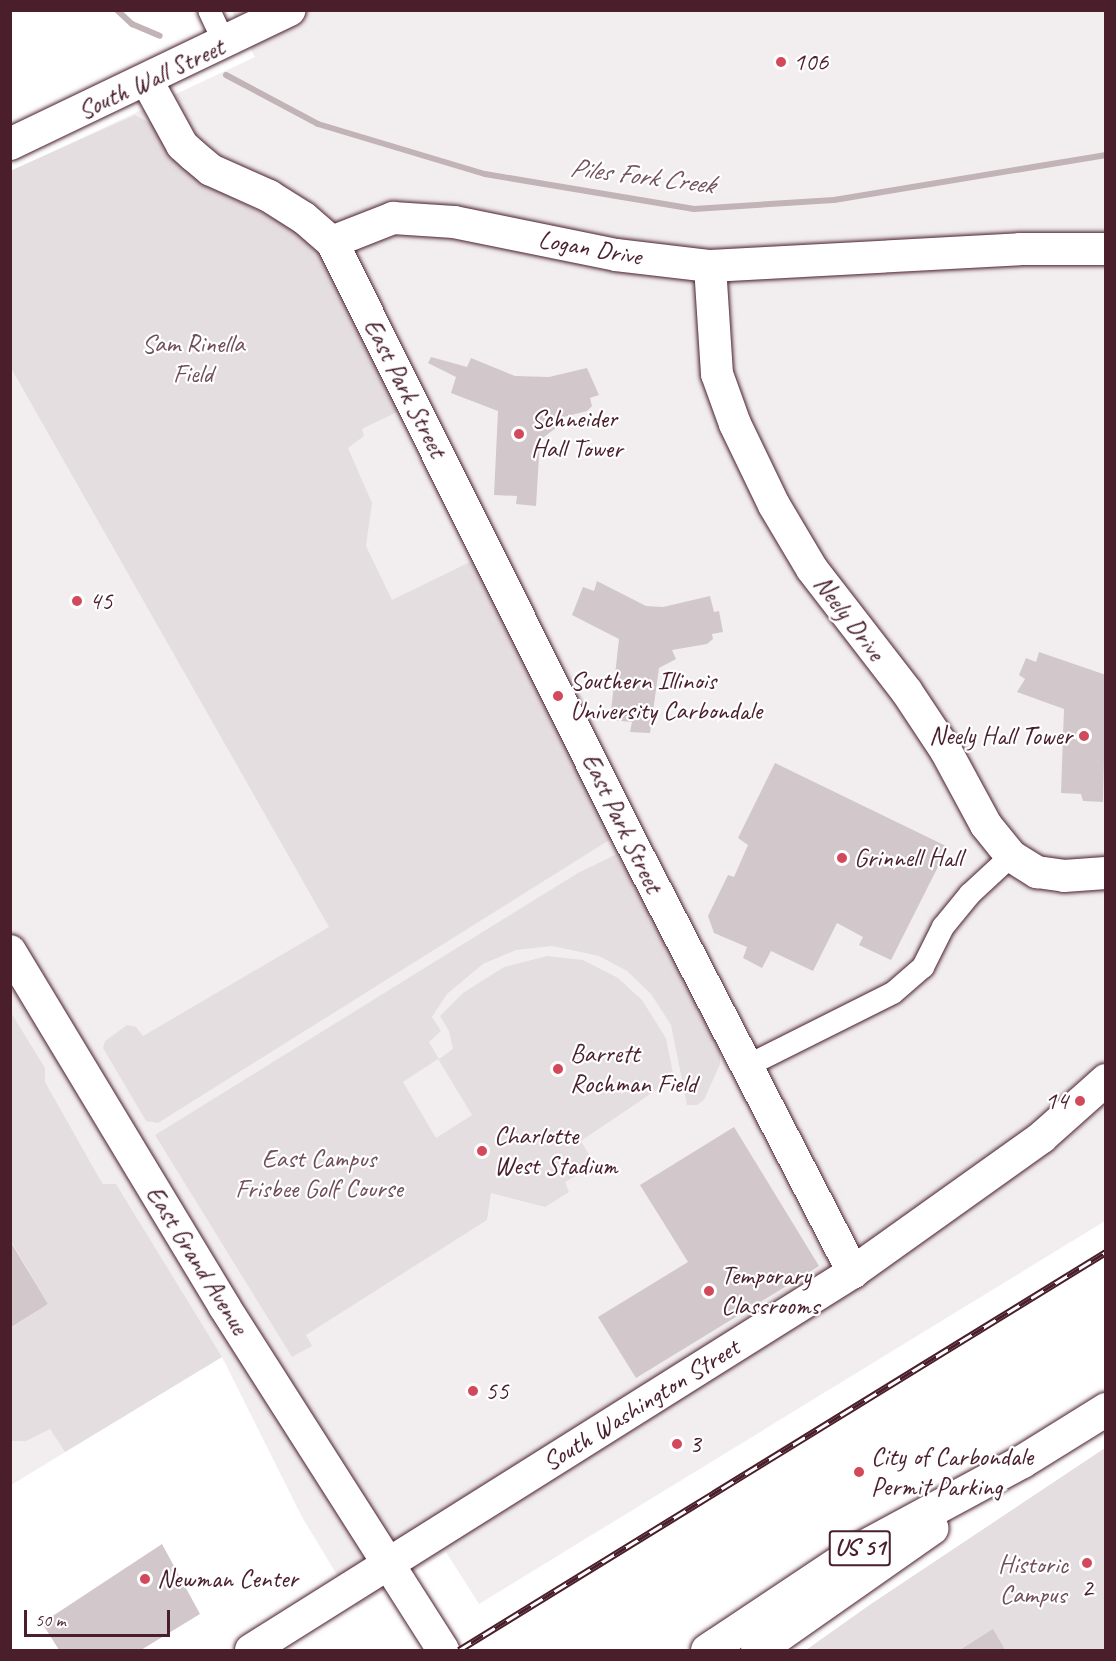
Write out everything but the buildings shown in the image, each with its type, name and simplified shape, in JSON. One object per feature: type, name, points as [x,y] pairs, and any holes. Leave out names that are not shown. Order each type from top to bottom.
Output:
[{"type":"highway","name":"US 51","points":[[707,1650],[857,1550],[1022,1461],[1106,1409]]},
{"type":"highway","name":"US 51","points":[[757,1650],[888,1561],[1022,1461]]},
{"type":"street","points":[[209,10],[225,45]]},
{"type":"street","name":"South Wall Street","points":[[10,144],[225,45],[290,10]]},
{"type":"street","points":[[147,81],[182,145],[193,155],[211,170],[269,196],[304,218],[332,242]]},
{"type":"street","name":"Logan Drive","points":[[332,242],[393,218],[454,222],[616,255],[710,266],[1020,249],[1106,249]]},
{"type":"street","name":"East Park Street","points":[[332,242],[745,1067],[853,1272]]},
{"type":"street","name":"Neely Drive","points":[[710,266],[717,374],[735,424],[774,505],[828,592],[907,692],[946,751],[986,825],[1011,856],[1037,872],[1064,876],[1106,873]]},
{"type":"street","points":[[745,1067],[893,993],[923,967],[943,927],[970,894],[1011,856]]},
{"type":"street","name":"East Grand Avenue","points":[[10,951],[224,1306],[443,1650]]},
{"type":"street","name":"South Washington Street","points":[[251,1650],[853,1272],[1042,1137],[1106,1080]]},
{"type":"shaded area","name":"Southern Illinois University Carbondale","points":[[232,11],[1105,11],[1105,1221],[479,1604],[446,1552],[357,1608],[302,1517],[222,1357],[11,1485],[11,171],[255,57]]},
{"type":"green space","name":"Sam Rinella Field","points":[[135,115],[157,127],[214,188],[294,229],[323,258],[401,410],[362,429],[364,436],[348,448],[372,503],[366,546],[392,600],[476,559],[611,839],[158,1123],[146,1121],[103,1048],[105,1041],[127,1025],[136,1027],[143,1036],[329,927],[11,368],[10,171]]},
{"type":"green space","name":"East Campus Frisbee Golf Course","points":[[617,854],[653,909],[720,1037],[720,1064],[704,1100],[697,1105],[687,1105],[671,1025],[651,994],[627,971],[599,956],[552,946],[516,950],[483,964],[447,994],[432,1017],[441,1031],[429,1042],[439,1059],[453,1049],[449,1031],[440,1016],[463,993],[504,967],[547,956],[583,960],[618,978],[642,1000],[666,1038],[674,1078],[581,1141],[595,1165],[565,1182],[569,1192],[545,1207],[491,1193],[487,1220],[306,1335],[312,1346],[292,1357],[155,1135],[578,873]],"holes":[[[438,1059],[472,1115],[436,1138],[403,1082]]]},
{"type":"green space","points":[[10,1011],[45,1068],[45,1082],[98,1176],[103,1184],[116,1184],[222,1357],[65,1452],[50,1429],[26,1441],[11,1441],[11,1328],[48,1304],[11,1241]]},
{"type":"green space","name":"Historic Campus","points":[[1105,1448],[1105,1650],[806,1650],[868,1606]]},
{"type":"waterway","name":"Piles Fork Creek","points":[[117,10],[132,24],[160,36]]},
{"type":"waterway","name":"Piles Fork Creek","points":[[226,75],[318,124],[485,174],[694,209],[834,200],[1106,155]]},
{"type":"railway","points":[[459,1650],[1106,1252]]},
{"type":"place","name":"106","points":[[781,62]]},
{"type":"place","name":"Schneider Hall Tower","points":[[519,434]]},
{"type":"place","name":"45","points":[[77,601]]},
{"type":"place","name":"Southern Illinois University Carbondale","points":[[558,696]]},
{"type":"place","name":"Neely Hall Tower","points":[[1084,736]]},
{"type":"place","name":"Grinnell Hall","points":[[842,858]]},
{"type":"place","name":"Barrett Rochman Field","points":[[558,1069]]},
{"type":"place","name":"14","points":[[1080,1101]]},
{"type":"place","name":"Charlotte West Stadium","points":[[482,1151]]},
{"type":"place","name":"Temporary Classrooms","points":[[709,1291]]},
{"type":"place","name":"55","points":[[473,1391]]},
{"type":"place","name":"3","points":[[677,1444]]},
{"type":"place","name":"City of Carbondale Permit Parking","points":[[859,1472]]},
{"type":"place","name":"2","points":[[1087,1563]]},
{"type":"place","name":"Newman Center","points":[[145,1579]]}]
